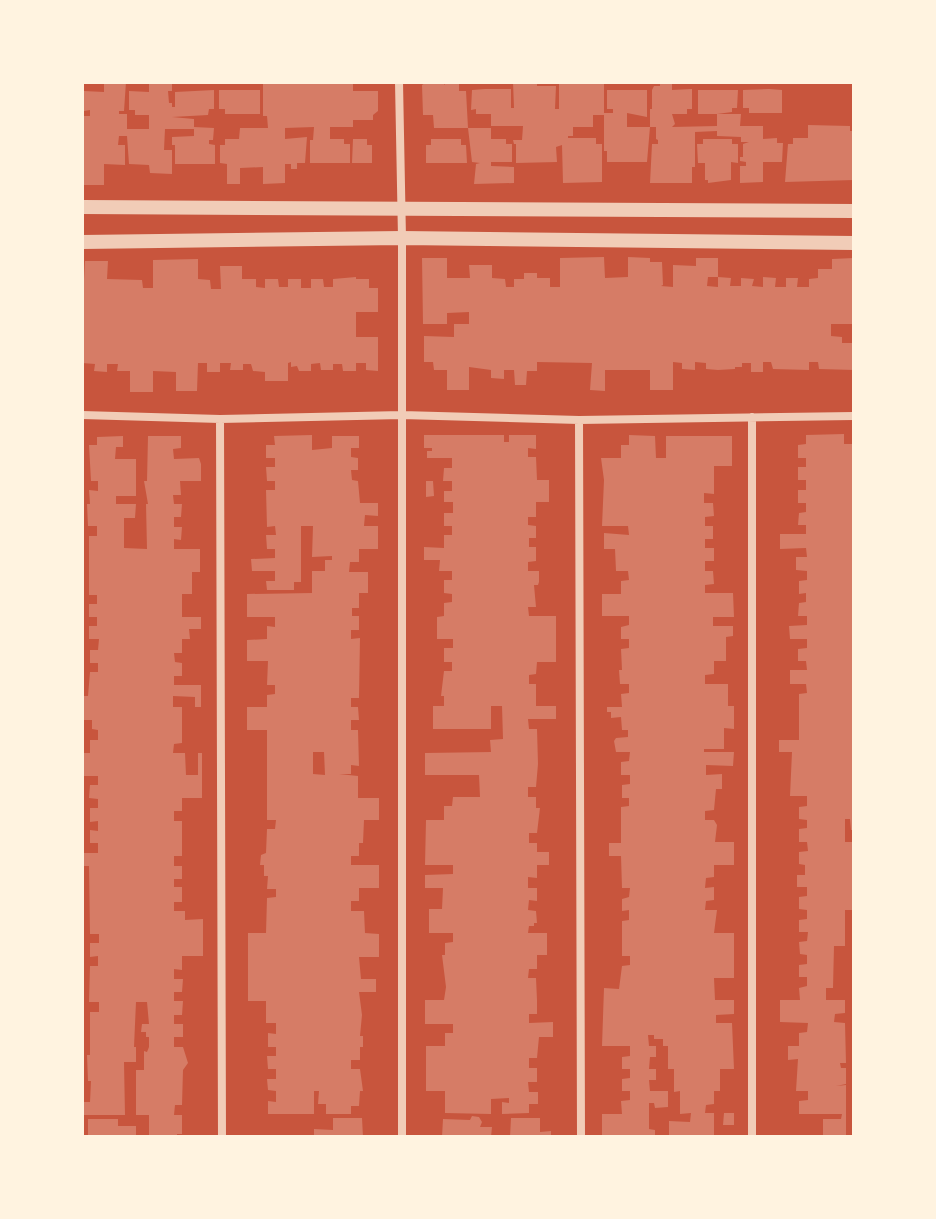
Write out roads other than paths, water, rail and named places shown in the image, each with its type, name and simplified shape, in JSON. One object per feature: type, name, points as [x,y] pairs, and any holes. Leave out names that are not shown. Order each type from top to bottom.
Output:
[{"type":"street","points":[[399,82],[402,238],[402,1137]]},
{"type":"street","points":[[82,207],[854,211]]},
{"type":"street","points":[[82,242],[402,238],[854,243]]},
{"type":"street","points":[[82,415],[220,419],[402,415],[579,420],[854,416]]},
{"type":"street","points":[[752,417],[752,1137]]},
{"type":"street","points":[[220,419],[222,1137]]},
{"type":"street","points":[[579,420],[581,1137]]}]
